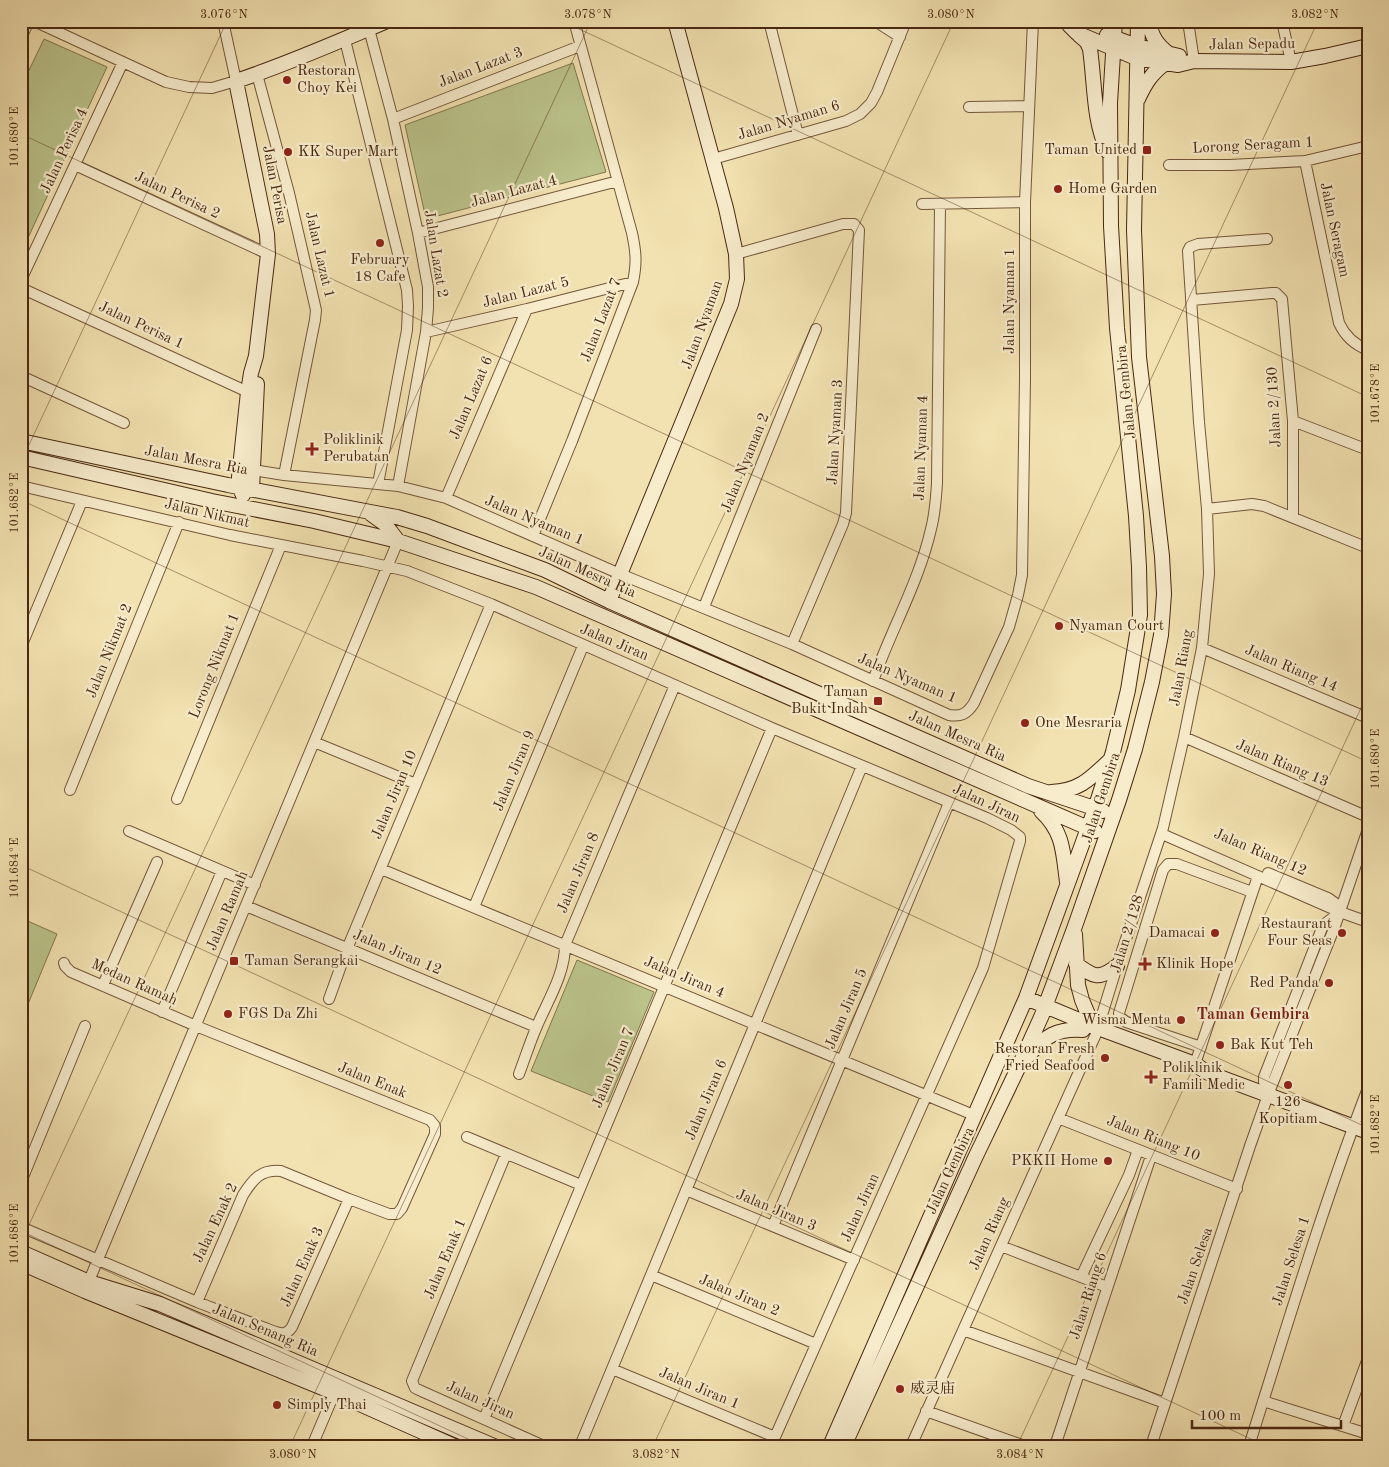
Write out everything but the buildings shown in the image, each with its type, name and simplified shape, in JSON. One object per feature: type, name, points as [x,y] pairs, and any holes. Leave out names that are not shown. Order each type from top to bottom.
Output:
[{"type":"main road","points":[[236,81],[345,40],[387,21]]},
{"type":"main road","name":"Jalan Nyaman","points":[[609,601],[731,304],[737,279],[736,254],[726,208],[675,21]]},
{"type":"main road","name":"Jalan Gembira","points":[[830,1446],[1024,1003],[1095,809],[1128,690],[1140,615],[1136,516],[1116,319],[1111,226],[1110,104],[1115,21]]},
{"type":"main road","name":"Jalan Gembira","points":[[844,1446],[1044,1011],[1114,814],[1135,749],[1152,682],[1161,635],[1164,594],[1162,556],[1139,358],[1134,230],[1138,21]]},
{"type":"main road","points":[[1136,104],[1146,82],[1167,58],[1155,40],[1149,21]]},
{"type":"main road","points":[[1074,25],[1087,42],[1090,50],[1096,113],[1100,134],[1110,158]]},
{"type":"main road","name":"Jalan Sepadu","points":[[1074,25],[1136,52],[1167,58],[1178,65],[1194,61],[1291,62],[1368,46]]},
{"type":"main road","name":"Jalan Perisa","points":[[236,81],[265,225],[268,254],[256,356],[258,376],[253,470],[245,490]]},
{"type":"main road","name":"Jalan Perisa","points":[[245,490],[248,392],[250,373],[256,356]]},
{"type":"main road","name":"Jalan Mesra Ria","points":[[21,440],[245,490],[397,517],[427,526],[545,570],[609,601],[1007,777],[1045,792],[1114,814]]},
{"type":"main road","name":"Jalan Mesra Ria","points":[[21,457],[212,501],[264,510],[398,542],[536,587],[1107,835]]},
{"type":"main road","points":[[212,501],[238,497],[245,490],[264,510]]},
{"type":"main road","points":[[366,511],[385,524],[398,542],[408,532],[427,526]]},
{"type":"main road","points":[[1045,792],[1063,791],[1078,787],[1089,780],[1110,760]]},
{"type":"main road","points":[[1033,804],[1049,818],[1057,830],[1062,844],[1068,885]]},
{"type":"main road","points":[[1075,926],[1078,985],[1093,1030]]},
{"type":"main road","points":[[1076,964],[1087,972],[1101,976],[1117,966]]},
{"type":"main road","points":[[1024,1003],[1194,1071],[1201,1068],[1368,1132]]},
{"type":"main road","points":[[1019,1066],[1038,1044],[1053,1034],[1073,1029],[1093,1030]]},
{"type":"main road","name":"Jalan Senang Ria","points":[[21,1252],[87,1286]]},
{"type":"main road","name":"Jalan Senang Ria","points":[[21,1263],[87,1286],[160,1304],[337,1387],[454,1446]]},
{"type":"main road","name":"Jalan Senang Ria","points":[[337,1387],[494,1446]]},
{"type":"street","points":[[21,38],[29,21]]},
{"type":"street","points":[[34,21],[166,82],[189,87],[212,88],[236,81]]},
{"type":"street","name":"Jalan Perisa","points":[[223,21],[236,81]]},
{"type":"street","name":"Jalan Lazat 7","points":[[533,536],[572,441],[633,282],[636,268],[637,254],[574,21]]},
{"type":"street","points":[[769,21],[798,135]]},
{"type":"street","points":[[875,21],[900,37]]},
{"type":"street","name":"Jalan Nyaman 6","points":[[713,159],[846,121],[860,114],[871,103],[878,92],[906,21]]},
{"type":"street","name":"Jalan Nyaman 1","points":[[253,470],[398,486],[446,498],[620,574],[792,644],[949,715],[964,715],[974,703],[1009,627],[1022,575],[1025,202],[1033,21]]},
{"type":"street","points":[[1188,21],[1194,61]]},
{"type":"street","points":[[1282,21],[1291,62]]},
{"type":"street","name":"Jalan Lazat 2","points":[[369,29],[393,119],[428,287],[426,332],[398,486]]},
{"type":"street","points":[[345,40],[407,290],[407,330],[378,484]]},
{"type":"street","name":"Jalan Lazat 3","points":[[393,119],[580,46]]},
{"type":"street","name":"Jalan Perisa 4","points":[[21,280],[123,62]]},
{"type":"street","name":"Jalan Lazat 1","points":[[257,74],[289,193],[316,310],[316,320],[284,474]]},
{"type":"street","points":[[969,107],[1029,106]]},
{"type":"street","name":"Lorong Seragam 1","points":[[1169,165],[1230,165],[1305,161],[1368,146]]},
{"type":"street","name":"Jalan Seragam","points":[[1305,161],[1339,323],[1342,331],[1349,338],[1368,350]]},
{"type":"street","name":"Jalan Perisa 2","points":[[74,165],[268,254]]},
{"type":"street","name":"Jalan Lazat 4","points":[[418,233],[618,181]]},
{"type":"street","points":[[922,204],[1025,202]]},
{"type":"street","name":"Jalan Nyaman 4","points":[[873,681],[920,566],[936,507],[940,204]]},
{"type":"street","name":"Jalan Nyaman 3","points":[[736,254],[843,224],[854,224],[859,230],[847,504],[843,524],[792,644]]},
{"type":"street","name":"Jalan Riang","points":[[911,1446],[1058,1118],[1117,966],[1163,831],[1202,648],[1209,574],[1207,509],[1188,255],[1190,247],[1198,244],[1267,240]]},
{"type":"street","name":"Jalan Lazat 5","points":[[426,332],[633,282]]},
{"type":"street","name":"Jalan Perisa 1","points":[[21,288],[248,392]]},
{"type":"street","name":"Jalan 2/130","points":[[1192,300],[1272,293],[1279,296],[1283,303],[1293,421],[1293,517]]},
{"type":"street","name":"Jalan Lazat 6","points":[[446,498],[527,309]]},
{"type":"street","name":"Jalan Nyaman 2","points":[[704,607],[816,329]]},
{"type":"street","points":[[21,376],[124,423]]},
{"type":"street","points":[[1293,421],[1368,450]]},
{"type":"street","name":"Jalan Nikmat","points":[[21,486],[281,546],[388,566]]},
{"type":"street","points":[[21,647],[82,501]]},
{"type":"street","points":[[1207,509],[1258,504],[1368,548]]},
{"type":"street","name":"Jalan Nikmat 2","points":[[70,790],[178,522]]},
{"type":"street","name":"Jalan Ramah","points":[[87,1286],[398,542]]},
{"type":"street","name":"Lorong Nikmat 1","points":[[177,799],[281,546]]},
{"type":"street","name":"Jalan Jiran","points":[[388,566],[407,571],[491,604],[772,728],[949,802],[1012,830],[1020,837],[983,968],[773,1441]]},
{"type":"street","name":"Jalan Jiran 10","points":[[329,999],[347,948],[491,604]]},
{"type":"street","name":"Jalan Jiran 9","points":[[474,908],[583,646]]},
{"type":"street","name":"Jalan Riang 14","points":[[1202,648],[1368,718]]},
{"type":"street","name":"Jalan Jiran 8","points":[[520,1074],[536,1027],[561,971],[565,956],[565,945],[675,685]]},
{"type":"street","name":"Jalan Jiran 7","points":[[484,1419],[772,728]]},
{"type":"street","name":"Jalan Riang 13","points":[[1184,738],[1368,817]]},
{"type":"street","points":[[314,742],[416,784]]},
{"type":"street","name":"Jalan Jiran 6","points":[[580,1446],[862,766]]},
{"type":"street","name":"Jalan Jiran 5","points":[[773,1226],[949,802]]},
{"type":"street","name":"Jalan Selesa","points":[[1151,1446],[1250,1146],[1268,1095],[1340,912],[1368,829]]},
{"type":"street","points":[[129,831],[255,885]]},
{"type":"street","name":"Jalan Riang 12","points":[[1163,831],[1258,876],[1340,912],[1368,922]]},
{"type":"street","name":"Jalan Riang 12","points":[[1163,831],[1328,898],[1337,906],[1340,912]]},
{"type":"street","points":[[103,985],[157,862]]},
{"type":"street","name":"Jalan 2/128","points":[[1200,1047],[1126,1022],[1120,1017],[1119,1013],[1163,870],[1168,864],[1177,864],[1252,892]]},
{"type":"street","name":"Jalan Jiran 4","points":[[381,869],[976,1116]]},
{"type":"street","points":[[162,1012],[222,871]]},
{"type":"street","points":[[1201,1068],[1200,1047],[1258,876]]},
{"type":"street","name":"Jalan Jiran 12","points":[[246,906],[536,1027]]},
{"type":"street","name":"Medan Ramah","points":[[64,963],[71,972],[196,1026]]},
{"type":"street","points":[[21,1182],[86,1026]]},
{"type":"street","name":"Jalan Enak","points":[[196,1026],[433,1122],[436,1130],[435,1134],[402,1208],[397,1214],[387,1213]]},
{"type":"street","name":"Jalan Selesa 1","points":[[1249,1446],[1276,1358],[1353,1126],[1368,1088]]},
{"type":"street","name":"Jalan Riang 10","points":[[1058,1118],[1237,1189]]},
{"type":"street","points":[[467,1137],[582,1185]]},
{"type":"street","name":"Jalan Riang 6","points":[[1081,1277],[1129,1175],[1138,1150]]},
{"type":"street","name":"Jalan Enak 1","points":[[413,1377],[506,1154]]},
{"type":"street","name":"Jalan Riang 6","points":[[1055,1446],[1151,1156]]},
{"type":"street","name":"Jalan Enak 2","points":[[197,1302],[243,1196],[253,1181],[271,1170],[281,1171],[387,1213]]},
{"type":"street","name":"Jalan Jiran 3","points":[[686,1190],[854,1260]]},
{"type":"street","name":"Jalan Enak 3","points":[[197,1302],[283,1334],[290,1331],[349,1199]]},
{"type":"street","points":[[21,1227],[197,1302]]},
{"type":"street","points":[[1000,1246],[1107,1287]]},
{"type":"street","name":"Jalan Jiran 2","points":[[651,1276],[816,1344]]},
{"type":"street","points":[[963,1330],[1165,1403]]},
{"type":"street","points":[[1343,1426],[1368,1358]]},
{"type":"street","name":"Jalan Jiran 1","points":[[612,1369],[773,1441]]},
{"type":"street","name":"Jalan Jiran","points":[[413,1377],[413,1385],[419,1390],[544,1446]]},
{"type":"street","points":[[312,1446],[337,1387]]},
{"type":"street","points":[[1263,1401],[1368,1434]]},
{"type":"street","points":[[926,1411],[1025,1446]]},
{"type":"green space","points":[[44,39],[107,67],[21,253],[21,87]]},
{"type":"green space","points":[[573,63],[606,172],[426,219],[405,125]]},
{"type":"green space","points":[[21,918],[57,934],[21,1021]]},
{"type":"green space","points":[[577,960],[654,992],[608,1102],[531,1071]]},
{"type":"place","name":"Restoran Choy Kei","points":[[287,80]]},
{"type":"place","name":"Taman United","points":[[1147,150]]},
{"type":"place","name":"KK Super Mart","points":[[288,152]]},
{"type":"place","name":"Home Garden","points":[[1058,189]]},
{"type":"place","name":"February 18 Cafe","points":[[380,243]]},
{"type":"place","name":"Poliklinik Perubatan","points":[[312,449]]},
{"type":"place","name":"Nyaman Court","points":[[1059,626]]},
{"type":"place","name":"Taman Bukit Indah","points":[[878,701]]},
{"type":"place","name":"One Mesraria","points":[[1025,723]]},
{"type":"place","name":"Damacai","points":[[1215,933]]},
{"type":"place","name":"Restaurant Four Seas","points":[[1342,933]]},
{"type":"place","name":"Taman Serangkai","points":[[234,961]]},
{"type":"place","name":"Klinik Hope","points":[[1145,964]]},
{"type":"place","name":"Red Panda","points":[[1329,983]]},
{"type":"place","name":"FGS Da Zhi","points":[[228,1014]]},
{"type":"place","name":"Wisma Menta","points":[[1181,1020]]},
{"type":"place","name":"Bak Kut Teh","points":[[1220,1045]]},
{"type":"place","name":"Restoran Fresh Fried Seafood","points":[[1105,1058]]},
{"type":"place","name":"Poliklinik Famili Medic","points":[[1151,1077]]},
{"type":"place","name":"126 Kopitiam","points":[[1288,1085]]},
{"type":"place","name":"PKKII Home","points":[[1108,1161]]},
{"type":"place","name":"威灵庙","points":[[900,1389]]},
{"type":"place","name":"Simply Thai","points":[[277,1405]]},
{"type":"district","name":"Taman Gembira","points":[[1253,1015]]}]
